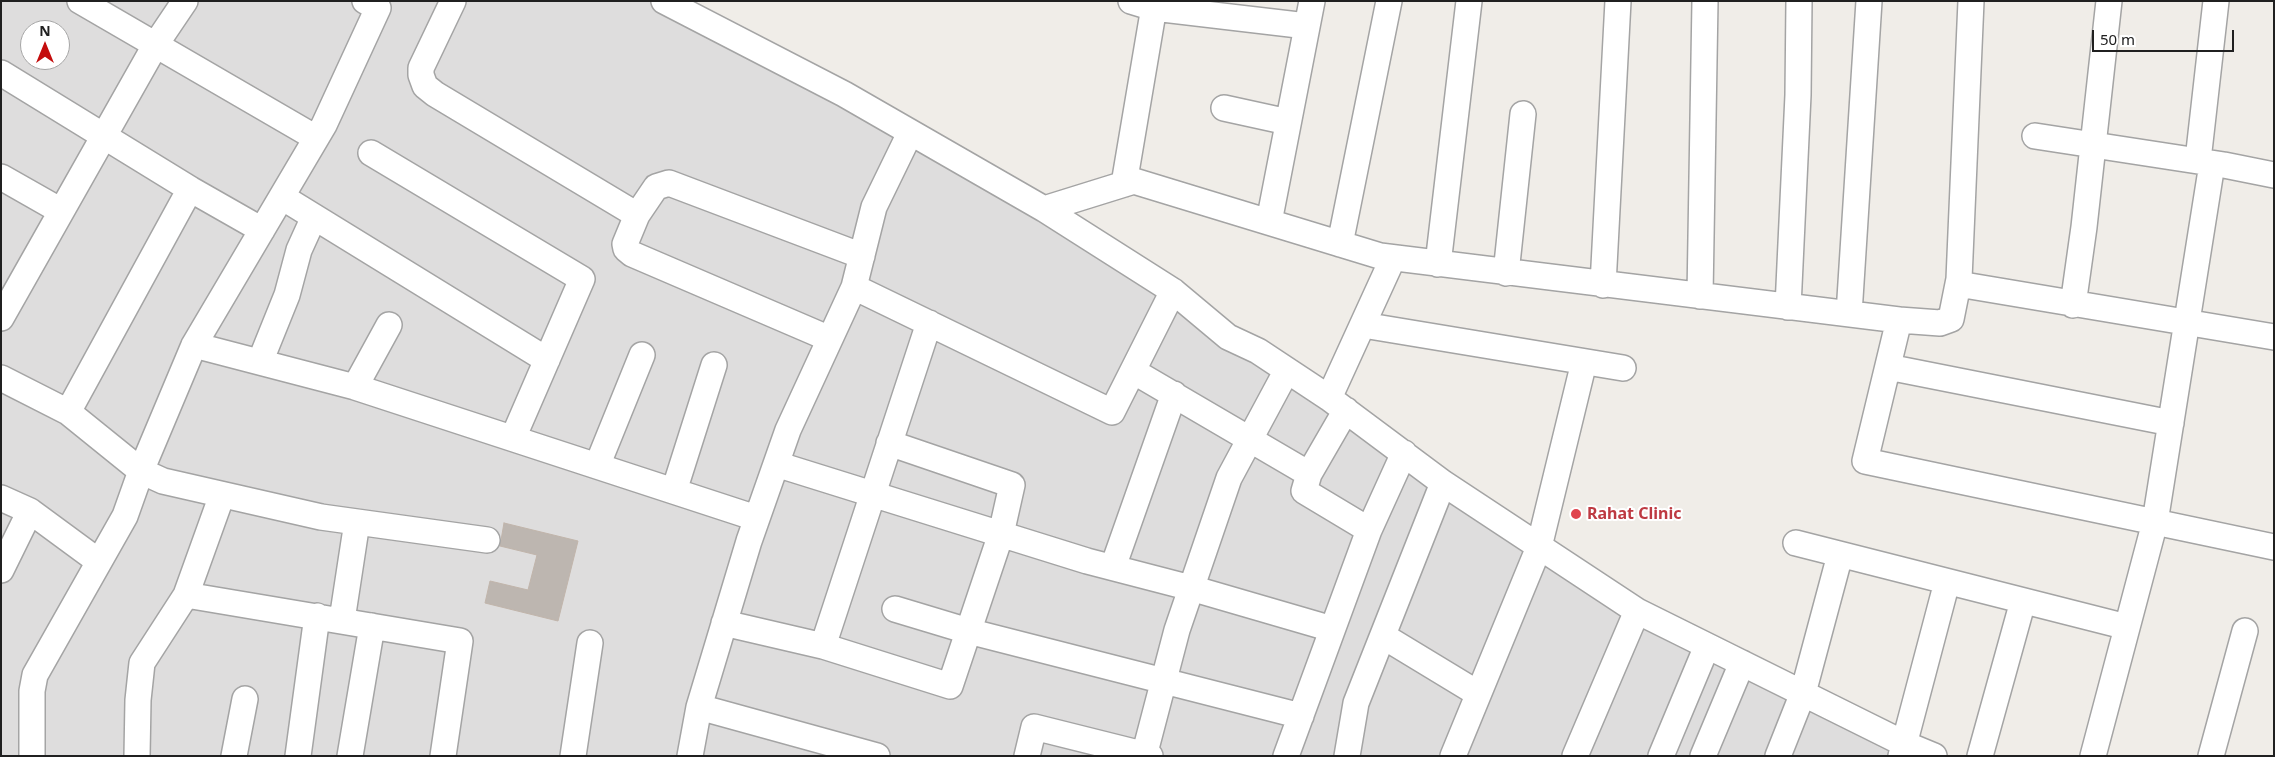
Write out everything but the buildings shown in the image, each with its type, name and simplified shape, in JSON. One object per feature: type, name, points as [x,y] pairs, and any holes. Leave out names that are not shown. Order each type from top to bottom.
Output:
[{"type":"street","points":[[80,1],[316,138]]},
{"type":"street","points":[[1,318],[9,286],[61,211],[156,44],[185,1]]},
{"type":"street","points":[[32,756],[32,691],[35,675],[125,516],[140,471],[194,345],[221,295],[316,138],[378,8],[365,1]]},
{"type":"street","points":[[453,1],[421,68],[421,76],[425,86],[435,94],[637,215]]},
{"type":"street","points":[[664,1],[844,94],[1044,209],[1173,291],[1228,337],[1258,351],[1338,404],[1444,483],[1637,611],[1803,694],[1903,750],[1934,756]]},
{"type":"street","points":[[1269,222],[1312,1]]},
{"type":"street","points":[[1340,244],[1388,1]]},
{"type":"street","points":[[1438,264],[1469,1]]},
{"type":"street","points":[[1603,285],[1618,1]]},
{"type":"street","points":[[1700,296],[1705,1]]},
{"type":"street","points":[[1788,307],[1798,95],[1800,1]]},
{"type":"street","points":[[1849,314],[1869,1]]},
{"type":"street","points":[[1044,209],[1134,181],[1380,256],[1603,285],[1940,324],[1951,319],[1958,284],[1971,1]]},
{"type":"street","points":[[2073,304],[2109,1]]},
{"type":"street","points":[[2093,756],[2155,522],[2186,322],[2205,162],[2216,1]]},
{"type":"street","points":[[1124,184],[1147,3],[1306,26]]},
{"type":"street","points":[[1,73],[190,189],[262,230]]},
{"type":"street","points":[[1224,108],[1288,122]]},
{"type":"street","points":[[1506,273],[1523,114]]},
{"type":"street","points":[[690,756],[698,707],[756,518],[788,430],[854,287],[874,207],[910,133]]},
{"type":"street","points":[[2035,136],[2205,162],[2274,176]]},
{"type":"street","points":[[371,153],[582,279],[513,438]]},
{"type":"street","points":[[1,177],[61,211]]},
{"type":"street","points":[[830,339],[632,254],[626,249],[625,244],[637,215],[656,187],[669,183],[862,256]]},
{"type":"street","points":[[68,412],[190,189]]},
{"type":"street","points":[[282,197],[547,360]]},
{"type":"street","points":[[260,362],[287,295],[299,250],[314,217]]},
{"type":"street","points":[[1369,530],[1304,491],[1309,474],[1338,404],[1363,325],[1393,258]]},
{"type":"street","points":[[1958,284],[2274,337]]},
{"type":"street","points":[[854,287],[1112,412],[1173,291]]},
{"type":"street","points":[[1900,320],[1865,461],[2155,522],[2273,541]]},
{"type":"street","points":[[823,646],[929,323]]},
{"type":"street","points":[[355,387],[389,325]]},
{"type":"street","points":[[1363,325],[1623,368]]},
{"type":"street","points":[[194,345],[355,387],[756,518]]},
{"type":"street","points":[[597,466],[642,355]]},
{"type":"street","points":[[1453,756],[1477,693],[1539,546],[1584,362]]},
{"type":"street","points":[[674,491],[714,366]]},
{"type":"street","points":[[1888,367],[2171,423]]},
{"type":"street","points":[[1027,756],[1034,727],[1146,755],[1177,630],[1229,478],[1287,370]]},
{"type":"street","points":[[1132,371],[1309,474]]},
{"type":"street","points":[[1,378],[68,412],[140,471],[163,481],[321,518],[487,540]]},
{"type":"street","points":[[1113,567],[1174,394]]},
{"type":"street","points":[[724,623],[823,646],[950,686],[1001,534],[1012,485],[889,443]]},
{"type":"street","points":[[1286,756],[1369,530],[1404,453]]},
{"type":"street","points":[[776,464],[1001,534],[1332,629]]},
{"type":"street","points":[[1346,756],[1356,703],[1444,483]]},
{"type":"street","points":[[136,756],[138,700],[142,663],[186,595],[222,495]]},
{"type":"street","points":[[1,498],[30,512],[98,561]]},
{"type":"street","points":[[1,570],[30,512]]},
{"type":"street","points":[[342,620],[357,522]]},
{"type":"street","points":[[1796,543],[2127,627]]},
{"type":"street","points":[[1778,756],[1803,694],[1840,555]]},
{"type":"street","points":[[1903,750],[1947,582]]},
{"type":"street","points":[[186,595],[460,641],[443,756]]},
{"type":"street","points":[[1980,756],[2023,601]]},
{"type":"street","points":[[896,609],[968,631],[1301,716]]},
{"type":"street","points":[[1575,756],[1637,611]]},
{"type":"street","points":[[298,756],[317,616]]},
{"type":"street","points":[[350,756],[372,626]]},
{"type":"street","points":[[2211,756],[2245,631]]},
{"type":"street","points":[[1383,636],[1477,693]]},
{"type":"street","points":[[573,756],[590,643]]},
{"type":"street","points":[[1661,756],[1707,646]]},
{"type":"street","points":[[1703,756],[1742,663]]},
{"type":"street","points":[[234,756],[245,699]]},
{"type":"street","points":[[698,707],[802,746],[878,756]]},
{"type":"shaded area","points":[[1,1],[677,1],[908,128],[1635,604],[1932,756],[1,756]]},
{"type":"place","name":"Rahat Clinic","points":[[1576,514]]}]
